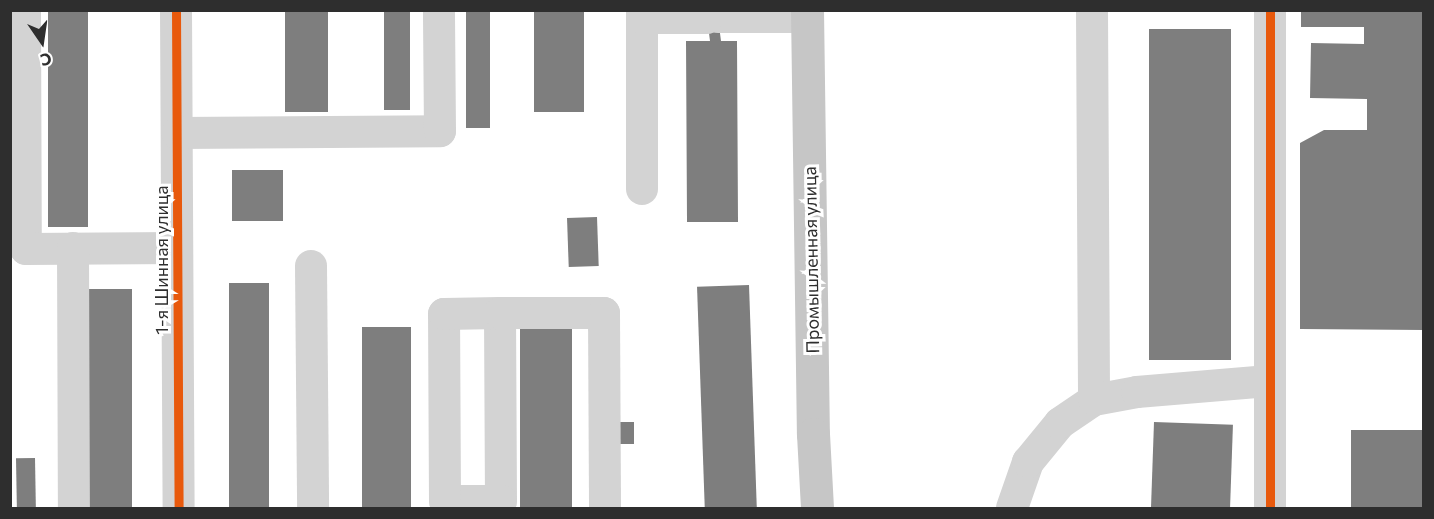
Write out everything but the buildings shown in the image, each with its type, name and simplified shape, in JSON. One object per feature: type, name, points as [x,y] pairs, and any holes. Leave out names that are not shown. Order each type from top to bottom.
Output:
[{"type":"main road","name":"Промышленная улица","points":[[807,14],[813,434],[817,508]]},
{"type":"street","points":[[25,10],[26,249],[177,248]]},
{"type":"street","name":"1-я Шинная улица","points":[[176,10],[179,508]]},
{"type":"street","points":[[177,133],[440,131],[439,10]]},
{"type":"street","points":[[1092,10],[1094,400]]},
{"type":"street","points":[[1270,10],[1270,508]]},
{"type":"street","points":[[642,189],[642,14],[712,17],[807,14]]},
{"type":"street","points":[[73,248],[74,508]]},
{"type":"street","points":[[311,266],[313,508]]},
{"type":"street","points":[[500,314],[501,501],[445,501],[444,314],[604,313],[605,508]]},
{"type":"street","points":[[1012,508],[1028,462],[1060,423],[1094,400],[1137,392],[1269,381]]},
{"type":"cycle path","points":[[176,10],[179,508]]},
{"type":"cycle path","points":[[1270,10],[1270,508]]}]
